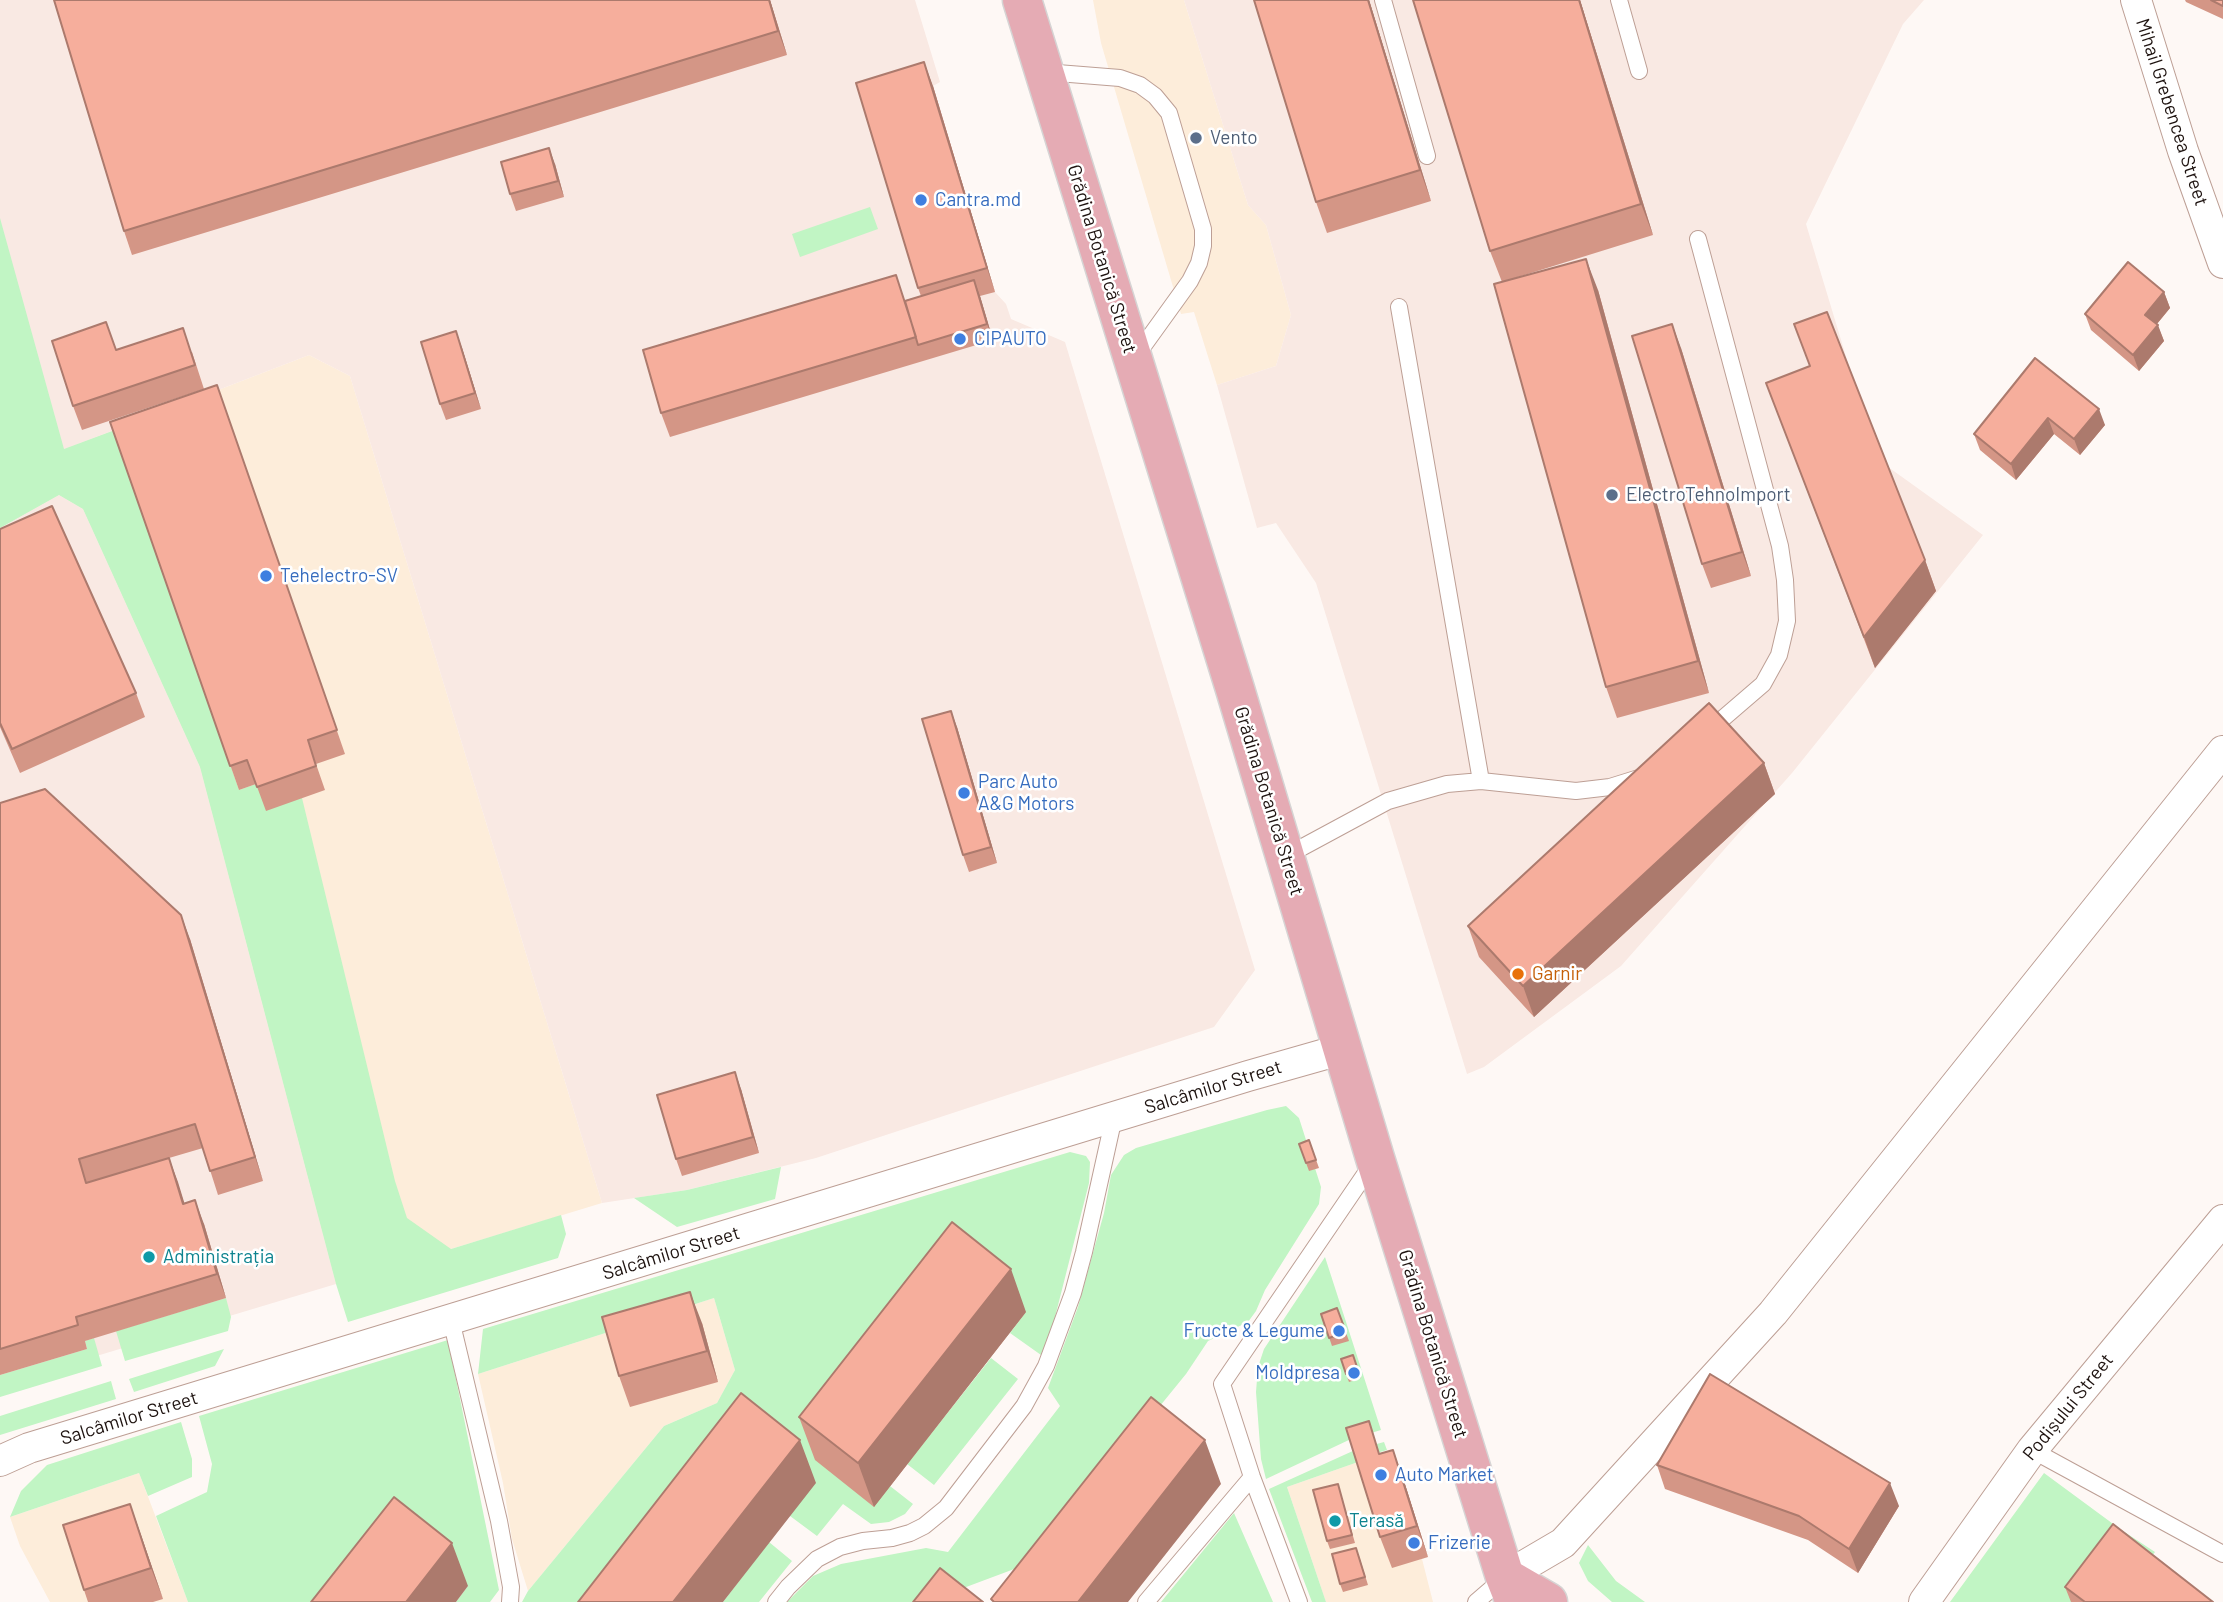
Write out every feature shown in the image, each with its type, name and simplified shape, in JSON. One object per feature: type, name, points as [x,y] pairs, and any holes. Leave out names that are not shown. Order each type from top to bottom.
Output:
[{"type":"main road","name":"Grădina Botanică Street","points":[[1022,0],[1510,1589]]},
{"type":"main road","points":[[1510,1589],[1548,1602]]},
{"type":"street","name":"Mihail Grebencea Street","points":[[2136,0],[2183,151],[2223,263]]},
{"type":"street","points":[[1510,1589],[1563,1543],[1773,1313],[2223,751]]},
{"type":"street","name":"Salcâmilor Street","points":[[0,1461],[29,1448],[1343,1049]]},
{"type":"street","name":"Podișului Street","points":[[1924,1602],[2032,1450],[2223,1220]]},
{"type":"lane","points":[[1382,0],[1427,156]]},
{"type":"lane","points":[[1619,0],[1639,71]]},
{"type":"lane","points":[[1044,72],[1120,78],[1140,85],[1156,96],[1169,113],[1203,229],[1203,246],[1199,263],[1190,281],[1133,361]]},
{"type":"lane","points":[[1692,745],[1763,684],[1779,655],[1787,621],[1780,546],[1698,239]]},
{"type":"lane","points":[[1399,307],[1481,780]]},
{"type":"lane","points":[[1286,856],[1388,801],[1447,784],[1481,780],[1576,791],[1610,787],[1653,772]]},
{"type":"lane","points":[[776,1602],[817,1559],[840,1547],[892,1538],[924,1526],[946,1508],[1024,1406],[1046,1366],[1073,1293],[1114,1117]]},
{"type":"lane","points":[[1299,1602],[1252,1478],[1222,1384],[1376,1158]]},
{"type":"lane","points":[[451,1320],[499,1521],[511,1587],[510,1602]]},
{"type":"lane","points":[[2032,1450],[2223,1554]]},
{"type":"lane","points":[[1146,1602],[1252,1478]]},
{"type":"lane","points":[[1476,1602],[1510,1589]]},
{"type":"shaded area","points":[[0,0],[915,0],[940,82],[933,86],[995,292],[1006,304],[1011,319],[1065,342],[1255,970],[1214,1027],[816,1158],[687,1190],[602,1203],[350,376],[309,355],[0,474]]},
{"type":"shaded area","points":[[1093,0],[1184,0],[1248,205],[1266,225],[1291,315],[1276,366],[1217,385],[1194,312],[1181,314],[1101,43]]},
{"type":"shaded area","points":[[1184,0],[1924,0],[1903,24],[1806,224],[1877,459],[1983,535],[1792,773],[1621,966],[1484,1067],[1467,1074],[1316,583],[1276,523],[1257,528],[1217,385],[1276,366],[1291,315],[1266,225],[1248,205]]},
{"type":"shaded area","name":"Tehelectro-SV","points":[[309,355],[350,376],[602,1203],[336,1284],[200,767],[83,509],[59,495],[0,528],[0,474]]},
{"type":"shaded area","points":[[59,495],[83,509],[200,767],[336,1284],[0,1385],[0,528]]},
{"type":"shaded area","points":[[714,1298],[735,1370],[717,1403],[664,1426],[528,1591],[512,1539],[503,1483],[478,1374]]},
{"type":"shaded area","points":[[1358,1462],[1390,1484],[1404,1481],[1428,1557],[1422,1559],[1433,1602],[1326,1602],[1287,1487]]},
{"type":"shaded area","points":[[139,1473],[188,1602],[50,1602],[20,1546],[10,1517]]},
{"type":"green space","points":[[870,207],[878,229],[800,257],[792,234]]},
{"type":"green space","points":[[0,218],[64,449],[115,430],[239,790],[256,784],[302,798],[395,1181],[407,1218],[451,1249],[561,1215],[566,1234],[558,1258],[348,1322],[200,767],[83,509],[59,495],[0,528]]},
{"type":"green space","points":[[1286,1106],[1299,1118],[1321,1187],[1319,1204],[1248,1322],[1208,1341],[1186,1374],[1033,1562],[926,1602],[787,1602],[813,1576],[841,1564],[926,1548],[948,1552],[1060,1406],[1048,1388],[1078,1307],[1104,1213],[1111,1175],[1124,1155],[1136,1148]]},
{"type":"green space","points":[[1070,1152],[1086,1156],[1090,1162],[1089,1183],[1053,1325],[1041,1355],[1010,1333],[1026,1312],[873,1506],[890,1486],[913,1504],[905,1514],[889,1522],[871,1524],[843,1504],[817,1536],[790,1516],[627,1602],[522,1602],[528,1591],[664,1426],[717,1403],[735,1370],[714,1298],[478,1374],[483,1329]]},
{"type":"green space","points":[[781,1167],[775,1199],[677,1227],[634,1198],[687,1190]]},
{"type":"green space","points":[[1325,1257],[1381,1430],[1351,1439],[1266,1479],[1261,1459],[1256,1392],[1258,1367],[1264,1349]]},
{"type":"green space","points":[[226,1298],[231,1317],[228,1331],[125,1361],[116,1331]]},
{"type":"green space","points":[[94,1338],[102,1366],[0,1397],[0,1375],[87,1349],[85,1341]]},
{"type":"green space","points":[[448,1340],[499,1590],[490,1602],[456,1602],[468,1586],[361,1602],[188,1602],[156,1516],[207,1492],[212,1464],[199,1416]]},
{"type":"green space","points":[[224,1349],[215,1366],[134,1392],[129,1379]]},
{"type":"green space","points":[[991,1358],[1018,1379],[934,1485],[907,1464]]},
{"type":"green space","points":[[111,1381],[116,1399],[0,1435],[0,1416]]},
{"type":"green space","points":[[181,1422],[192,1459],[192,1477],[148,1496],[139,1473],[10,1517],[21,1491],[47,1465]]},
{"type":"green space","points":[[1384,1442],[1387,1450],[1287,1487],[1326,1602],[1312,1602],[1269,1489],[1355,1450]]},
{"type":"green space","points":[[2044,1473],[2155,1552],[2117,1602],[1950,1602]]},
{"type":"green space","points":[[1234,1513],[1273,1602],[1161,1602],[1170,1591]]},
{"type":"green space","points":[[769,1542],[792,1561],[759,1602],[723,1602]]},
{"type":"green space","points":[[1588,1545],[1616,1581],[1645,1602],[1612,1602],[1588,1581],[1579,1563]]},
{"type":"building","points":[[54,0],[769,0],[778,31],[124,231]]},
{"type":"building","points":[[1254,0],[1368,0],[1420,170],[1316,202]]},
{"type":"building","points":[[1413,0],[1579,0],[1641,204],[1490,251]]},
{"type":"building","points":[[2211,0],[2223,0],[2223,6]]},
{"type":"building","points":[[924,62],[987,268],[918,288],[856,83]]},
{"type":"building","points":[[549,148],[558,181],[510,194],[501,162]]},
{"type":"building","points":[[1586,259],[1698,661],[1606,687],[1494,284]]},
{"type":"building","points":[[2128,262],[2164,292],[2145,315],[2158,325],[2133,355],[2085,314]]},
{"type":"building","points":[[896,275],[916,337],[661,413],[643,350]]},
{"type":"building","points":[[974,280],[987,324],[918,345],[905,301]]},
{"type":"building","points":[[1827,312],[1925,560],[1864,637],[1766,383],[1810,366],[1794,324]]},
{"type":"building","points":[[106,322],[116,350],[183,328],[195,365],[73,406],[52,341]]},
{"type":"building","points":[[1672,324],[1742,552],[1702,564],[1632,336]]},
{"type":"building","points":[[456,331],[475,393],[440,404],[421,342]]},
{"type":"building","points":[[2035,358],[2099,409],[2074,439],[2048,418],[2011,464],[1974,434]]},
{"type":"building","points":[[217,385],[337,730],[308,740],[316,766],[257,787],[247,760],[230,766],[110,422]]},
{"type":"building","points":[[52,506],[136,693],[12,749],[0,723],[0,529]]},
{"type":"building","points":[[1709,703],[1764,763],[1523,986],[1468,926]]},
{"type":"building","points":[[951,711],[991,847],[963,855],[922,719]]},
{"type":"building","points":[[45,789],[181,915],[255,1157],[210,1171],[195,1124],[79,1159],[86,1183],[169,1158],[183,1204],[195,1200],[217,1274],[76,1317],[78,1325],[0,1349],[0,803]]},
{"type":"building","points":[[735,1072],[753,1137],[676,1159],[657,1095]]},
{"type":"building","points":[[1309,1140],[1316,1160],[1306,1163],[1299,1144]]},
{"type":"building","points":[[952,1222],[1011,1269],[858,1463],[799,1417]]},
{"type":"building","points":[[690,1292],[707,1351],[619,1376],[602,1317]]},
{"type":"building","points":[[1337,1308],[1346,1332],[1329,1338],[1321,1314]]},
{"type":"building","points":[[1353,1355],[1358,1370],[1346,1374],[1341,1359]]},
{"type":"building","points":[[1710,1374],[1890,1483],[1849,1549],[1799,1516],[1657,1465]]},
{"type":"building","points":[[741,1393],[800,1440],[673,1602],[578,1602]]},
{"type":"building","points":[[1151,1397],[1205,1440],[1078,1602],[994,1602],[991,1599]]},
{"type":"building","points":[[1369,1421],[1379,1454],[1393,1450],[1417,1526],[1380,1537],[1346,1428]]},
{"type":"building","name":"Terasă","points":[[1338,1484],[1352,1535],[1327,1541],[1313,1490]]},
{"type":"building","points":[[394,1497],[452,1543],[406,1602],[311,1602]]},
{"type":"building","points":[[130,1504],[151,1568],[84,1590],[63,1525]]},
{"type":"building","points":[[2113,1524],[2213,1602],[2085,1602],[2065,1587]]},
{"type":"building","name":"Terasă","points":[[1356,1548],[1365,1577],[1340,1584],[1332,1554]]},
{"type":"building","points":[[940,1568],[983,1602],[913,1602]]},
{"type":"place","name":"Vento","points":[[1196,138]]},
{"type":"place","name":"Cantra.md","points":[[921,200]]},
{"type":"place","name":"CIPAUTO","points":[[960,339]]},
{"type":"place","name":"ElectroTehnoImport","points":[[1612,495]]},
{"type":"place","name":"Tehelectro-SV","points":[[266,576]]},
{"type":"place","name":"Parc Auto A&G Motors","points":[[964,793]]},
{"type":"place","name":"Garnir","points":[[1518,974]]},
{"type":"place","name":"Administrația","points":[[149,1257]]},
{"type":"place","name":"Fructe & Legume","points":[[1339,1331]]},
{"type":"place","name":"Moldpresa","points":[[1354,1373]]},
{"type":"place","name":"Auto Market","points":[[1381,1475]]},
{"type":"place","name":"Terasă","points":[[1335,1521]]},
{"type":"place","name":"Frizerie","points":[[1414,1543]]}]
